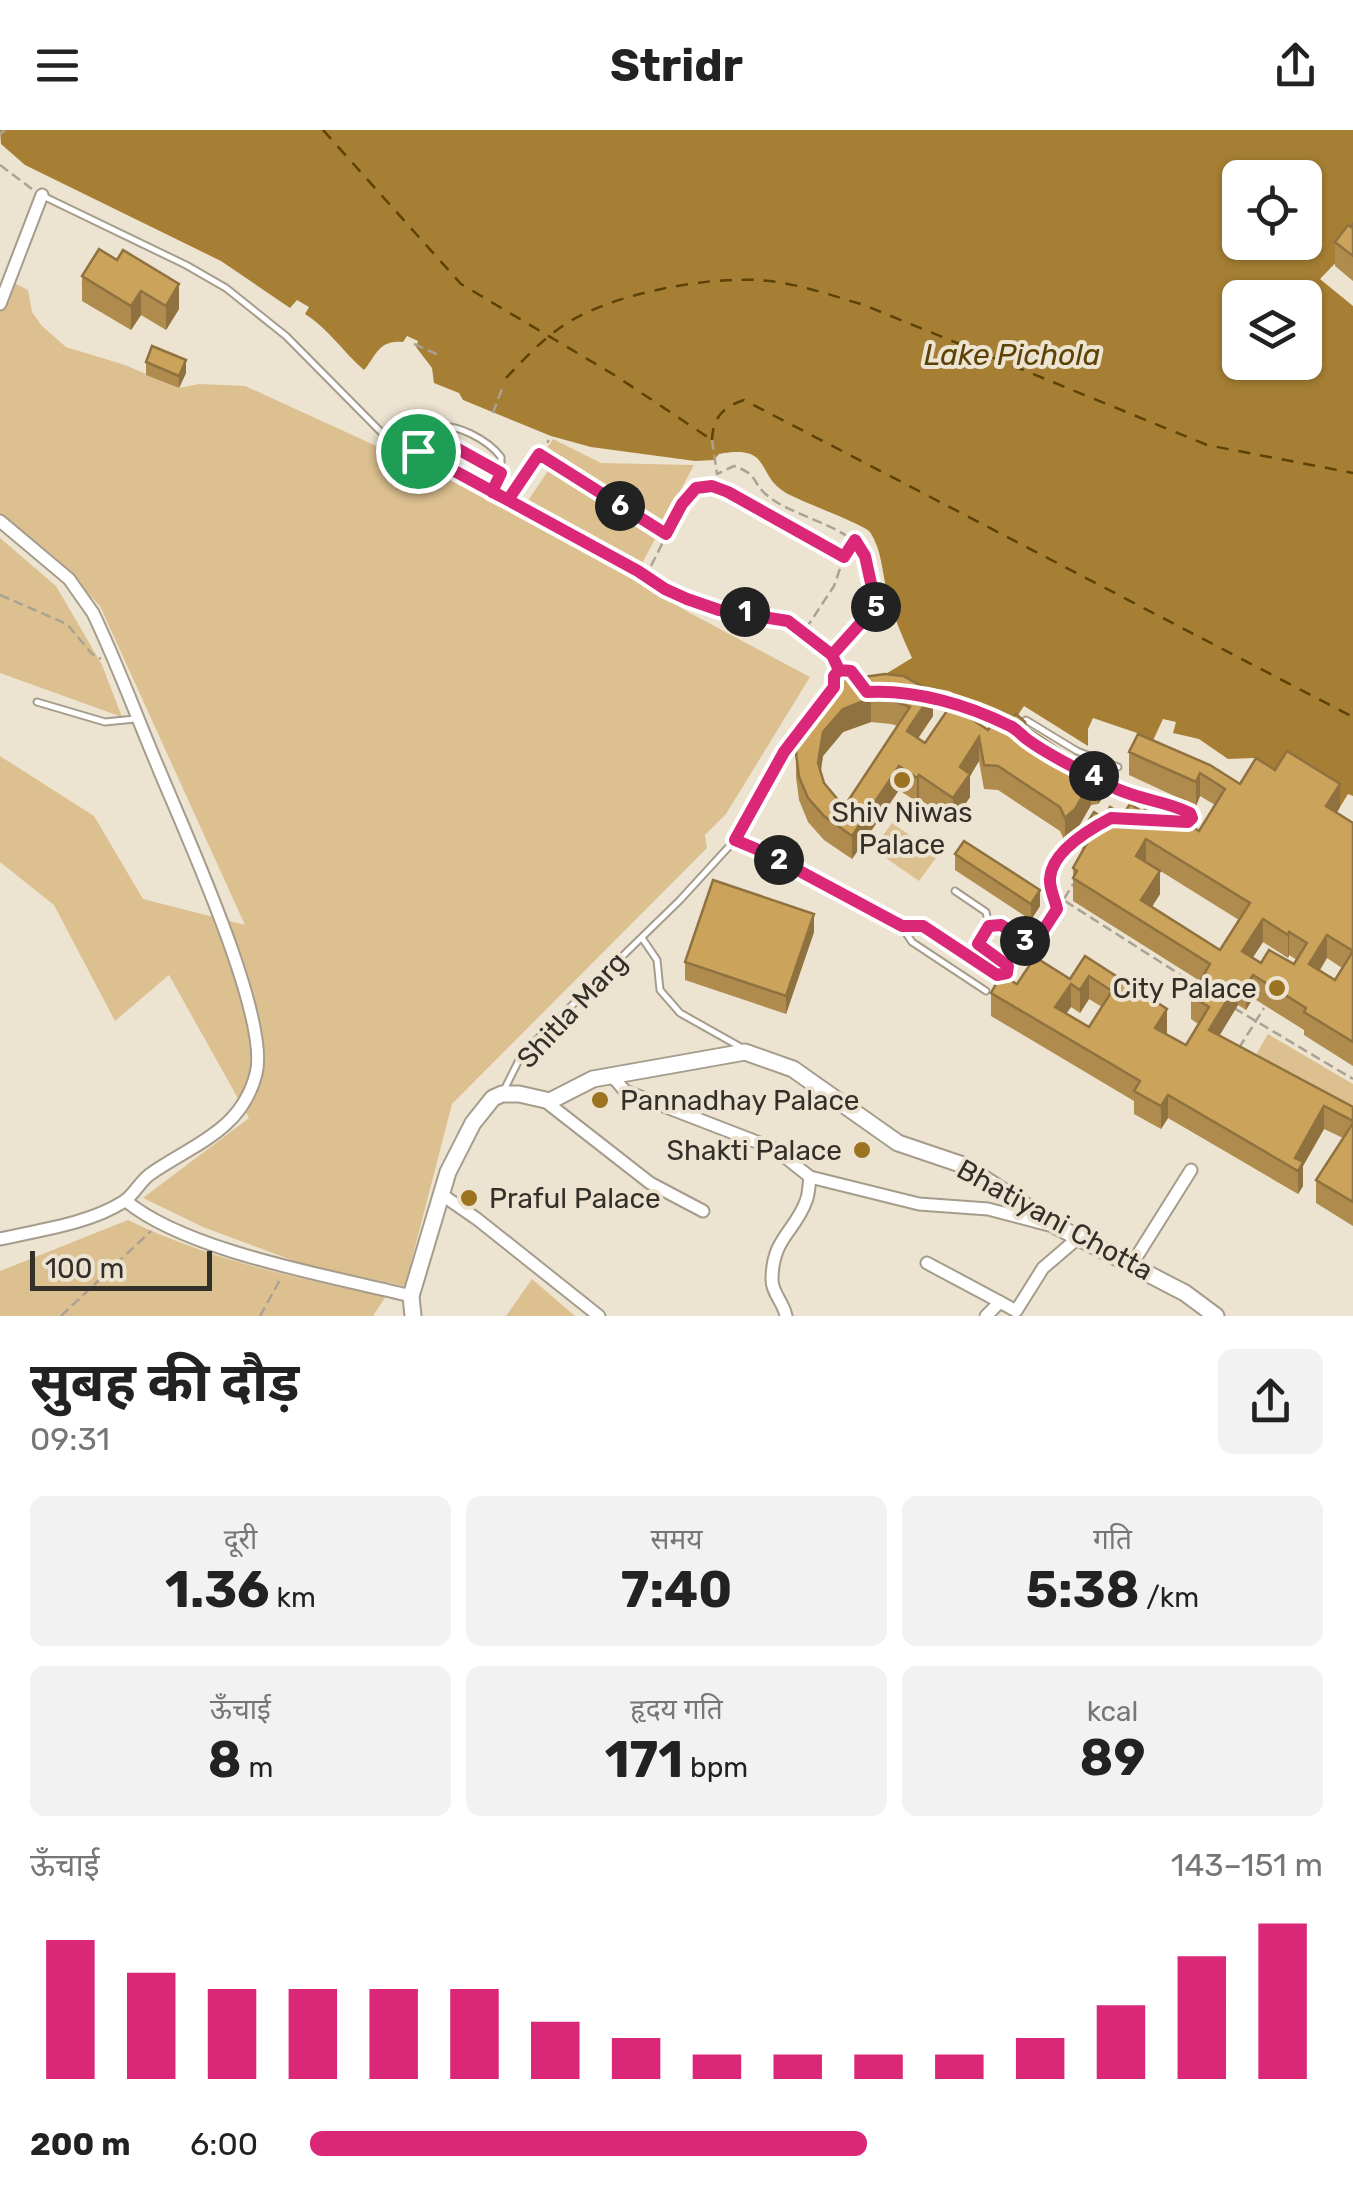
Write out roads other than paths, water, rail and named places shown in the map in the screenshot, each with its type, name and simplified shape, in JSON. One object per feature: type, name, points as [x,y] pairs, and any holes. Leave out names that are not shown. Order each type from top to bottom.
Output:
[{"type":"main road","name":"Bhatiyani Chotta","points":[[544,1101],[563,1096],[585,1082],[745,1052],[793,1069],[898,1143],[963,1165],[1058,1227],[1185,1293],[1216,1316]]},
{"type":"main road","points":[[502,1094],[544,1101]]},
{"type":"main road","name":"Shitla Marg","points":[[413,1316],[411,1296],[441,1194],[473,1123],[493,1098],[502,1094]]},
{"type":"street","points":[[0,304],[42,195]]},
{"type":"street","points":[[0,521],[57,568],[94,613],[226,935],[248,1007],[258,1057],[252,1086],[224,1127],[198,1148],[148,1176],[126,1201],[66,1224],[0,1239]]},
{"type":"street","points":[[612,1076],[625,1090],[775,1149],[810,1177],[919,1204],[988,1209],[1058,1227]]},
{"type":"street","points":[[544,1101],[650,1183],[703,1211]]},
{"type":"street","points":[[1132,1264],[1191,1170]]},
{"type":"street","points":[[786,1316],[772,1286],[773,1266],[780,1240],[806,1201],[810,1177]]},
{"type":"street","points":[[441,1194],[599,1316]]},
{"type":"street","points":[[126,1201],[159,1223],[288,1266],[411,1296]]},
{"type":"street","points":[[927,1263],[1020,1313],[1043,1268],[1078,1238]]},
{"type":"street","points":[[986,1316],[1000,1302]]},
{"type":"lane","points":[[42,195],[226,288],[286,336],[378,430],[687,599],[719,610],[788,621],[832,655],[839,670]]},
{"type":"lane","points":[[418,451],[429,433],[446,425],[492,448],[501,457],[501,473],[492,492]]},
{"type":"lane","points":[[429,433],[501,473]]},
{"type":"lane","points":[[839,670],[851,671],[855,683],[867,692]]},
{"type":"lane","points":[[839,670],[832,690],[844,692]]},
{"type":"lane","points":[[917,697],[1007,724]]},
{"type":"lane","points":[[37,702],[105,722],[138,719]]},
{"type":"lane","points":[[1015,728],[1026,720],[1067,746],[1118,766]]},
{"type":"lane","name":"Shitla Marg","points":[[502,1094],[522,1054],[642,938],[735,840],[784,752],[805,724]]},
{"type":"lane","points":[[1087,772],[1136,797],[1175,806],[1192,818],[1172,823]]},
{"type":"lane","points":[[989,926],[1001,925],[1033,946],[1057,909],[1050,880],[1056,862],[1098,824]]},
{"type":"lane","points":[[735,840],[902,926],[923,926],[992,972],[1007,973],[1006,962],[978,944],[989,926],[986,912],[955,891]]},
{"type":"lane","points":[[902,926],[912,942],[986,991]]},
{"type":"lane","points":[[642,938],[656,960],[660,990],[680,1013],[745,1052]]},
{"type":"water","name":"Lake Pichola","points":[[0,130],[1353,130],[1353,249],[1321,280],[1222,280],[1222,380],[1322,380],[1322,281],[1353,306],[1353,796],[1348,794],[1340,807],[1288,774],[1259,776],[1254,758],[1228,759],[1199,739],[1173,733],[1176,722],[1163,719],[1149,749],[1139,743],[1140,734],[1093,718],[1088,746],[1024,706],[1014,721],[949,691],[879,678],[912,658],[892,609],[874,539],[866,529],[786,493],[776,486],[756,457],[736,452],[719,454],[714,460],[695,461],[591,447],[551,436],[463,400],[459,393],[434,383],[432,368],[416,347],[418,341],[407,336],[403,342],[383,346],[364,370],[305,314],[309,307],[297,300],[290,308],[221,261],[25,165],[1,144]]},
{"type":"place","name":"Shiv Niwas Palace","points":[[902,780]]},
{"type":"place","name":"City Palace","points":[[1277,988]]},
{"type":"place","name":"Pannadhay Palace","points":[[600,1100]]},
{"type":"place","name":"Shakti Palace","points":[[862,1150]]},
{"type":"place","name":"Praful Palace","points":[[469,1198]]}]
